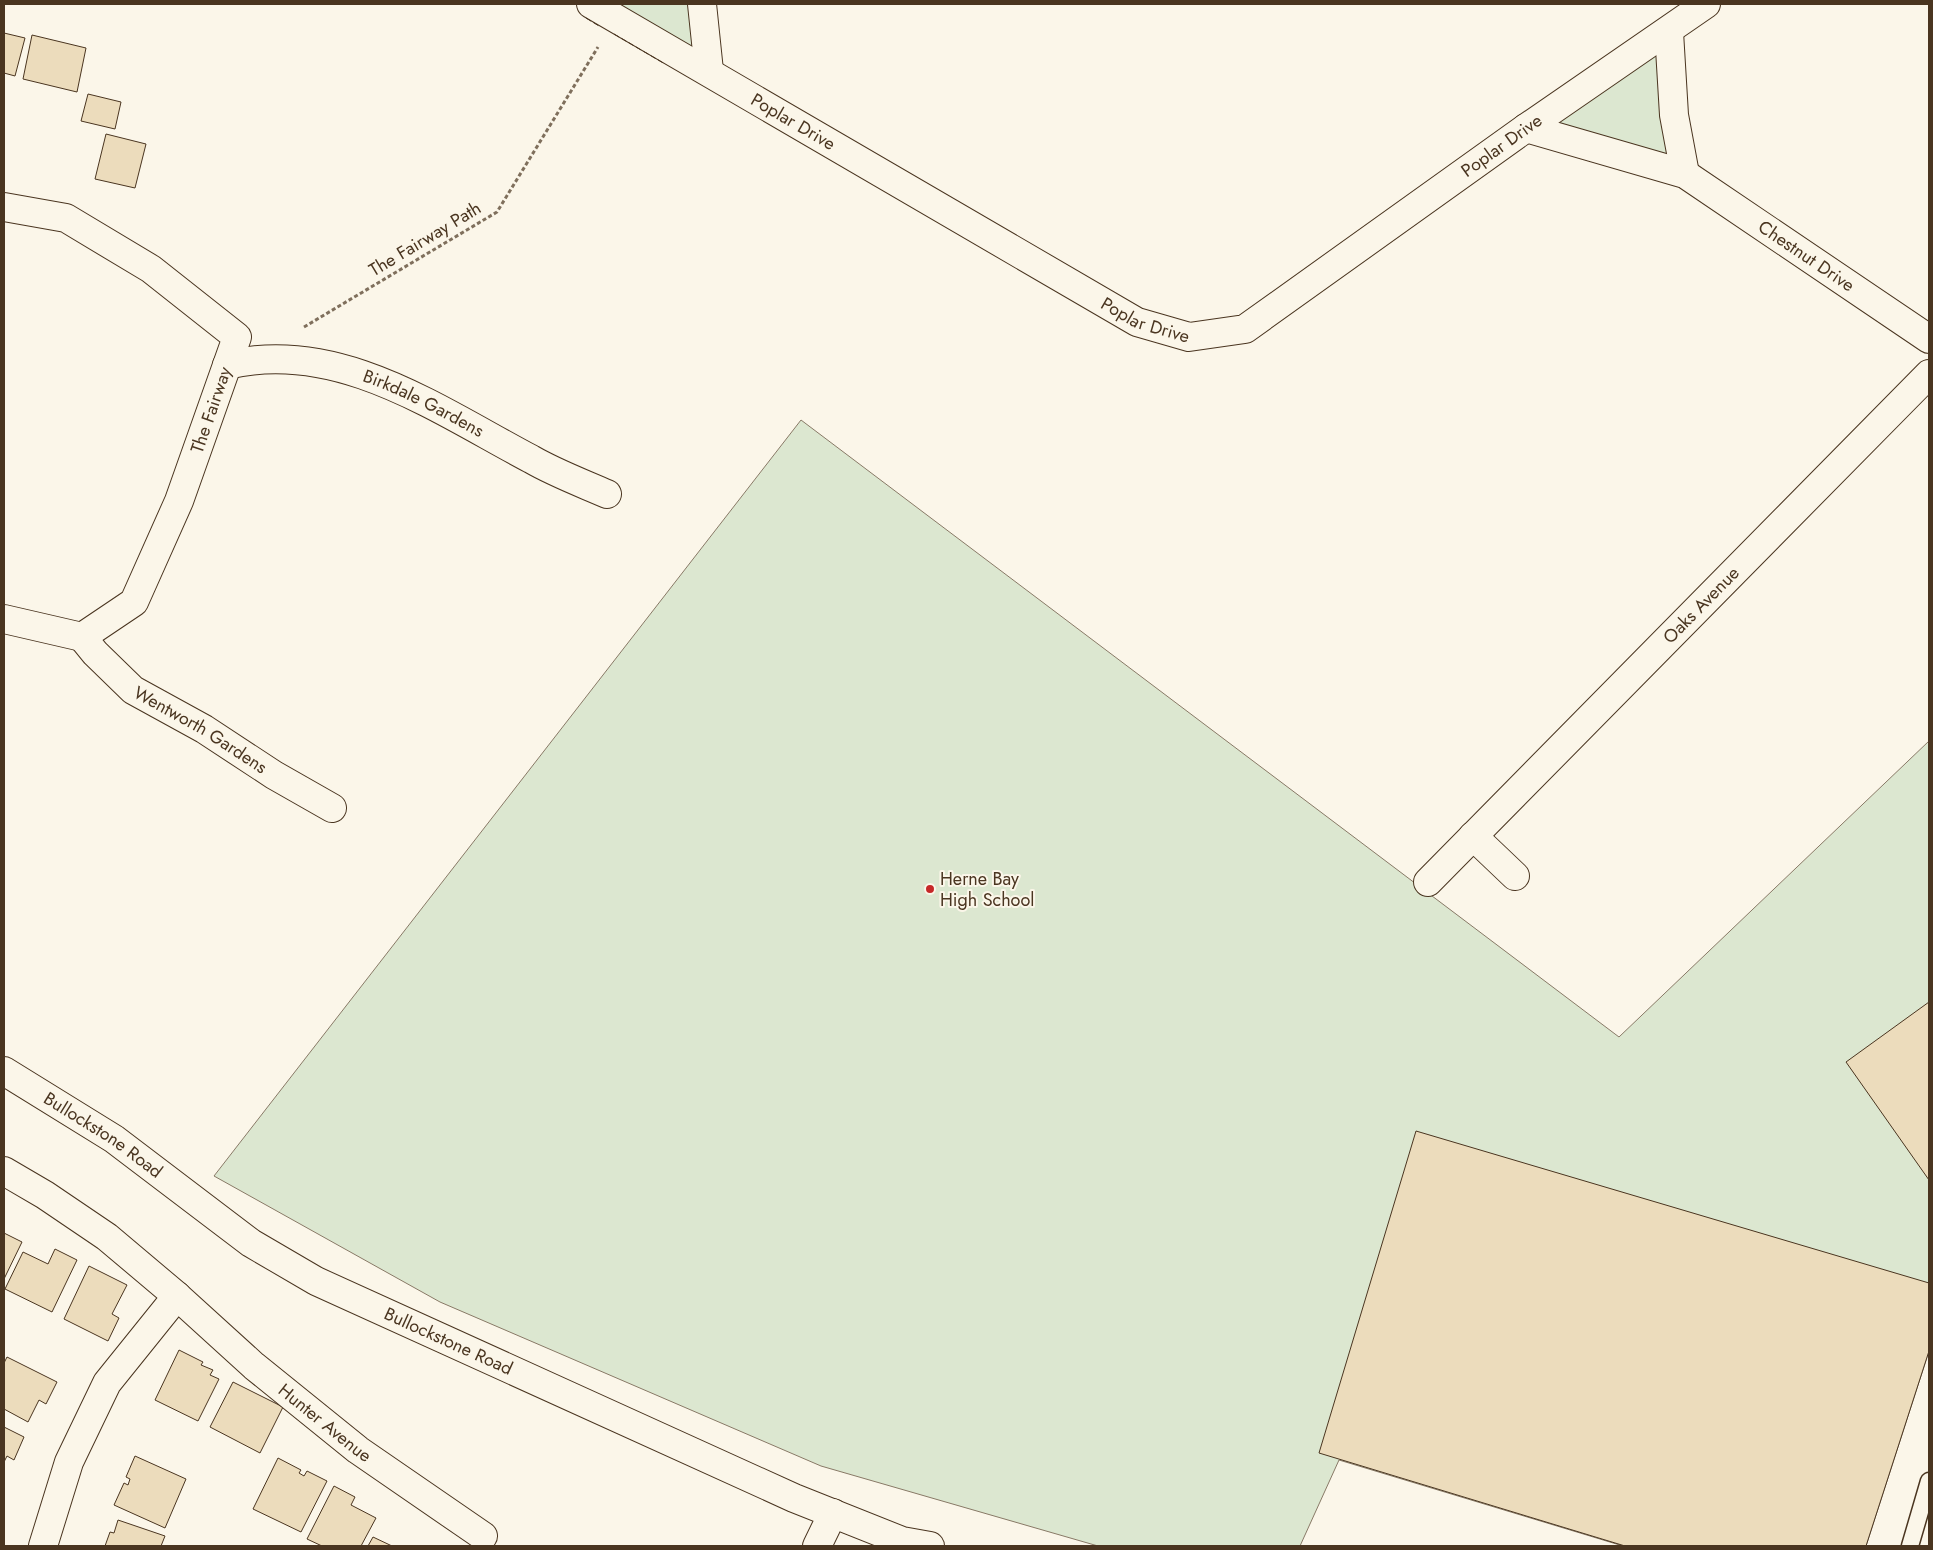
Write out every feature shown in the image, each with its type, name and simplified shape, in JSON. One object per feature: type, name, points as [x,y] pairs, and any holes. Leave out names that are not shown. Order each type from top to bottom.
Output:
[{"type":"street","points":[[702,4],[709,71]]},
{"type":"street","name":"Poplar Drive","points":[[599,8],[1137,322],[1189,337],[1245,329],[1526,128],[1669,32],[1706,4]]},
{"type":"street","points":[[1669,32],[1674,115],[1685,174]]},
{"type":"street","name":"Chestnut Drive","points":[[1526,128],[1685,174],[1929,340]]},
{"type":"street","name":"The Fairway","points":[[4,207],[66,218],[150,269],[237,338],[179,501],[134,602],[82,637]]},
{"type":"street","name":"Birkdale Gardens","points":[[227,365],[250,360],[313,361],[381,380],[454,416],[532,460],[607,494]]},
{"type":"street","name":"Oaks Avenue","points":[[1428,882],[1929,374]]},
{"type":"street","points":[[4,619],[82,637]]},
{"type":"street","name":"Wentworth Gardens","points":[[82,637],[95,654],[133,690],[204,729],[274,775],[332,808]]},
{"type":"street","points":[[1473,836],[1515,876]]},
{"type":"street","name":"Bullockstone Road","points":[[4,1071],[114,1139],[251,1243],[316,1281],[382,1313],[548,1384],[794,1498],[902,1541],[930,1546]]},
{"type":"street","name":"Hunter Avenue","points":[[4,1171],[45,1194],[107,1237],[177,1296],[254,1366],[358,1450],[483,1536]]},
{"type":"street","points":[[43,1546],[69,1462],[107,1383],[177,1296]]},
{"type":"street","points":[[817,1546],[832,1513]]},
{"type":"lane","points":[[1910,1546],[1929,1481]]},
{"type":"path","name":"The Fairway Path","points":[[301,329],[497,212],[599,8]]},
{"type":"green space","points":[[597,4],[702,4],[709,71]]},
{"type":"green space","points":[[1669,32],[1685,174],[1526,128]]},
{"type":"green space","name":"Herne Bay High School","points":[[801,420],[1619,1037],[1929,741],[1929,1351],[1866,1546],[1623,1546],[1339,1460],[1300,1546],[1098,1546],[821,1466],[440,1302],[214,1176]]},
{"type":"building","points":[[4,33],[25,38],[15,76],[4,73]]},
{"type":"building","points":[[32,35],[86,48],[77,92],[23,79]]},
{"type":"building","points":[[88,94],[121,102],[115,129],[81,121]]},
{"type":"building","points":[[106,134],[146,144],[135,188],[95,179]]},
{"type":"building","points":[[1929,1002],[1929,1180],[1846,1062]]},
{"type":"building","points":[[1416,1131],[1929,1283],[1929,1351],[1866,1546],[1625,1546],[1319,1453]]},
{"type":"building","points":[[4,1233],[22,1242],[4,1279]]},
{"type":"building","points":[[55,1249],[77,1260],[52,1312],[5,1289],[23,1252],[48,1264]]},
{"type":"building","points":[[89,1266],[127,1285],[112,1314],[119,1318],[108,1341],[64,1319]]},
{"type":"building","points":[[179,1350],[203,1362],[201,1365],[213,1370],[210,1375],[219,1379],[198,1421],[155,1400]]},
{"type":"building","points":[[7,1357],[57,1382],[46,1404],[39,1400],[28,1422],[4,1409],[4,1363]]},
{"type":"building","points":[[233,1382],[283,1407],[260,1453],[210,1427]]},
{"type":"building","points":[[4,1427],[24,1437],[14,1460],[7,1456],[4,1462]]},
{"type":"building","points":[[135,1456],[186,1479],[165,1528],[114,1505],[124,1483],[128,1485],[130,1479],[126,1477]]},
{"type":"building","points":[[278,1458],[301,1470],[299,1473],[304,1476],[307,1471],[327,1481],[301,1532],[253,1509]]},
{"type":"building","points":[[334,1486],[355,1497],[351,1505],[376,1518],[361,1546],[322,1546],[307,1539]]},
{"type":"building","points":[[118,1520],[165,1536],[161,1546],[105,1546],[110,1532],[114,1533]]},
{"type":"building","points":[[373,1537],[392,1546],[368,1546]]},
{"type":"fence","points":[[586,18],[599,26]]},
{"type":"fence","points":[[614,34],[665,64]]},
{"type":"place","name":"Herne Bay High School","points":[[930,889]]}]
